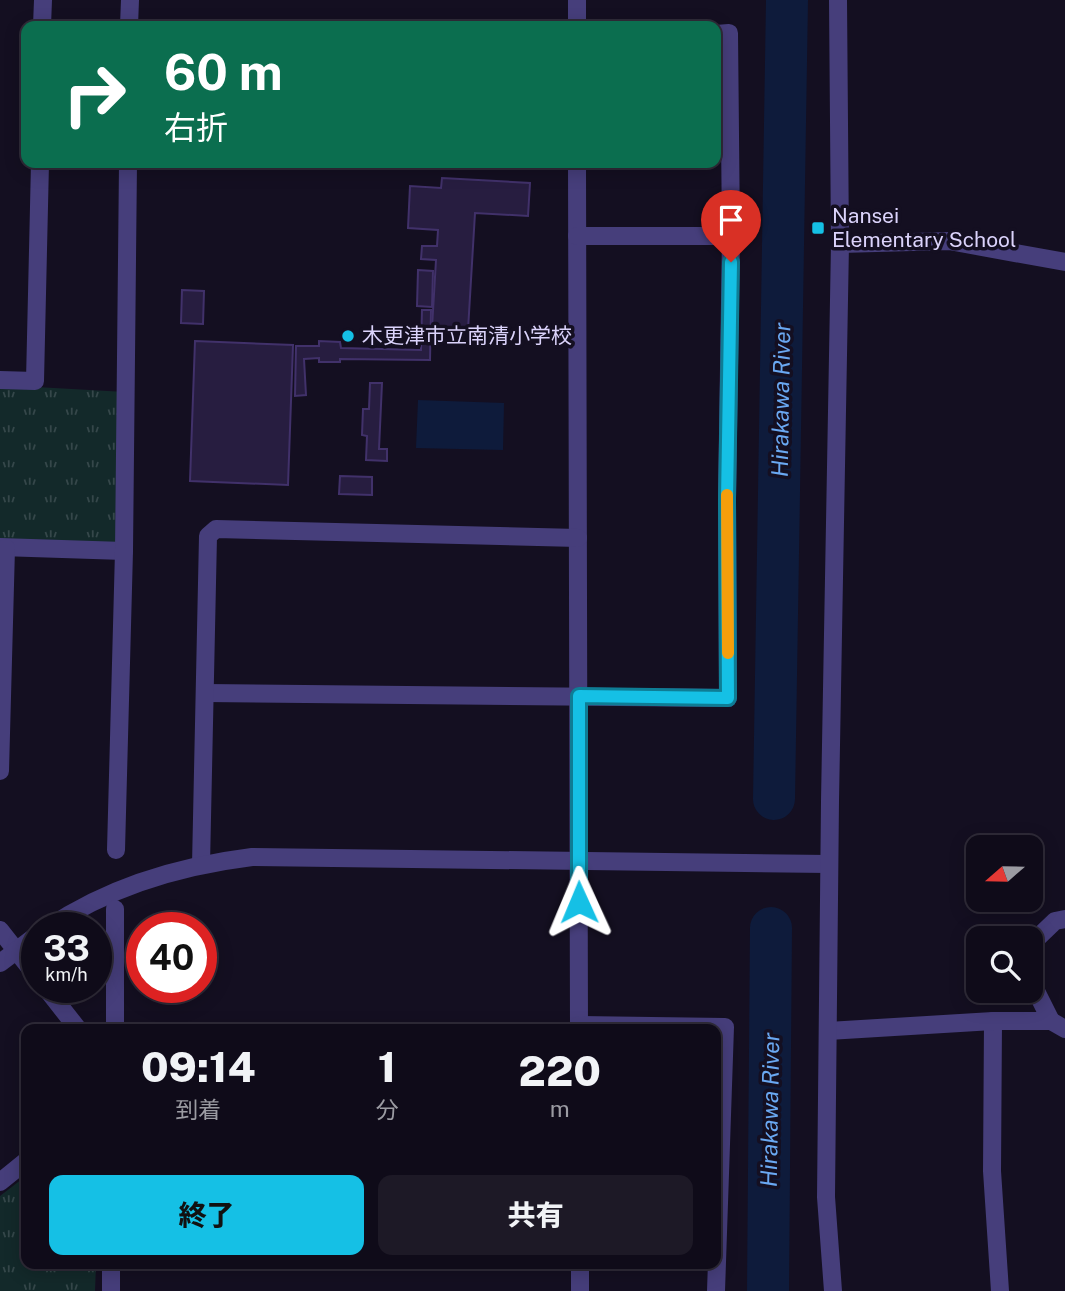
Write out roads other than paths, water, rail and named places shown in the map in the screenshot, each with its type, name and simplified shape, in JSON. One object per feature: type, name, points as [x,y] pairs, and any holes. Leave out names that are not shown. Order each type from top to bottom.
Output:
[{"type":"street","points":[[42,21],[43,0]]},
{"type":"street","points":[[129,21],[130,0]]},
{"type":"street","points":[[577,0],[577,21]]},
{"type":"street","points":[[834,1291],[826,1197],[840,244],[838,0]]},
{"type":"street","points":[[205,693],[728,698],[727,499],[731,236],[729,33],[721,34]]},
{"type":"street","points":[[0,380],[35,381],[40,168]]},
{"type":"street","points":[[116,850],[124,551],[128,168]]},
{"type":"street","points":[[577,168],[579,1024]]},
{"type":"street","points":[[578,236],[731,236]]},
{"type":"street","points":[[840,244],[949,241],[1065,262]]},
{"type":"street","points":[[201,865],[208,536],[216,529],[578,538]]},
{"type":"street","points":[[0,771],[3,547],[124,551]]},
{"type":"street","points":[[73,912],[120,889],[167,872],[252,857],[829,864]]},
{"type":"street","points":[[115,1024],[116,909]]},
{"type":"street","points":[[1043,932],[1055,921],[1065,919]]},
{"type":"street","points":[[0,930],[21,957]]},
{"type":"street","points":[[0,963],[21,947]]},
{"type":"street","points":[[1043,1001],[1058,1025]]},
{"type":"street","points":[[58,1003],[74,1024]]},
{"type":"street","points":[[828,1031],[993,1021],[1058,1025]]},
{"type":"street","points":[[993,1021],[992,1171],[1000,1291]]},
{"type":"street","points":[[721,1027],[725,1027],[721,1144]]},
{"type":"street","points":[[0,1182],[21,1165]]},
{"type":"street","points":[[111,1269],[111,1291]]},
{"type":"street","points":[[580,1269],[580,1291]]},
{"type":"street","points":[[716,1291],[717,1269]]},
{"type":"water","points":[[418,400],[504,403],[503,450],[416,448]]},
{"type":"waterway","name":"Hirakawa River","points":[[774,799],[787,0]]},
{"type":"waterway","name":"Hirakawa River","points":[[768,1291],[771,928]]},
{"type":"place","name":"Nansei Elementary School","points":[[818,228]]},
{"type":"place","name":"木更津市立南清小学校","points":[[348,336]]}]
